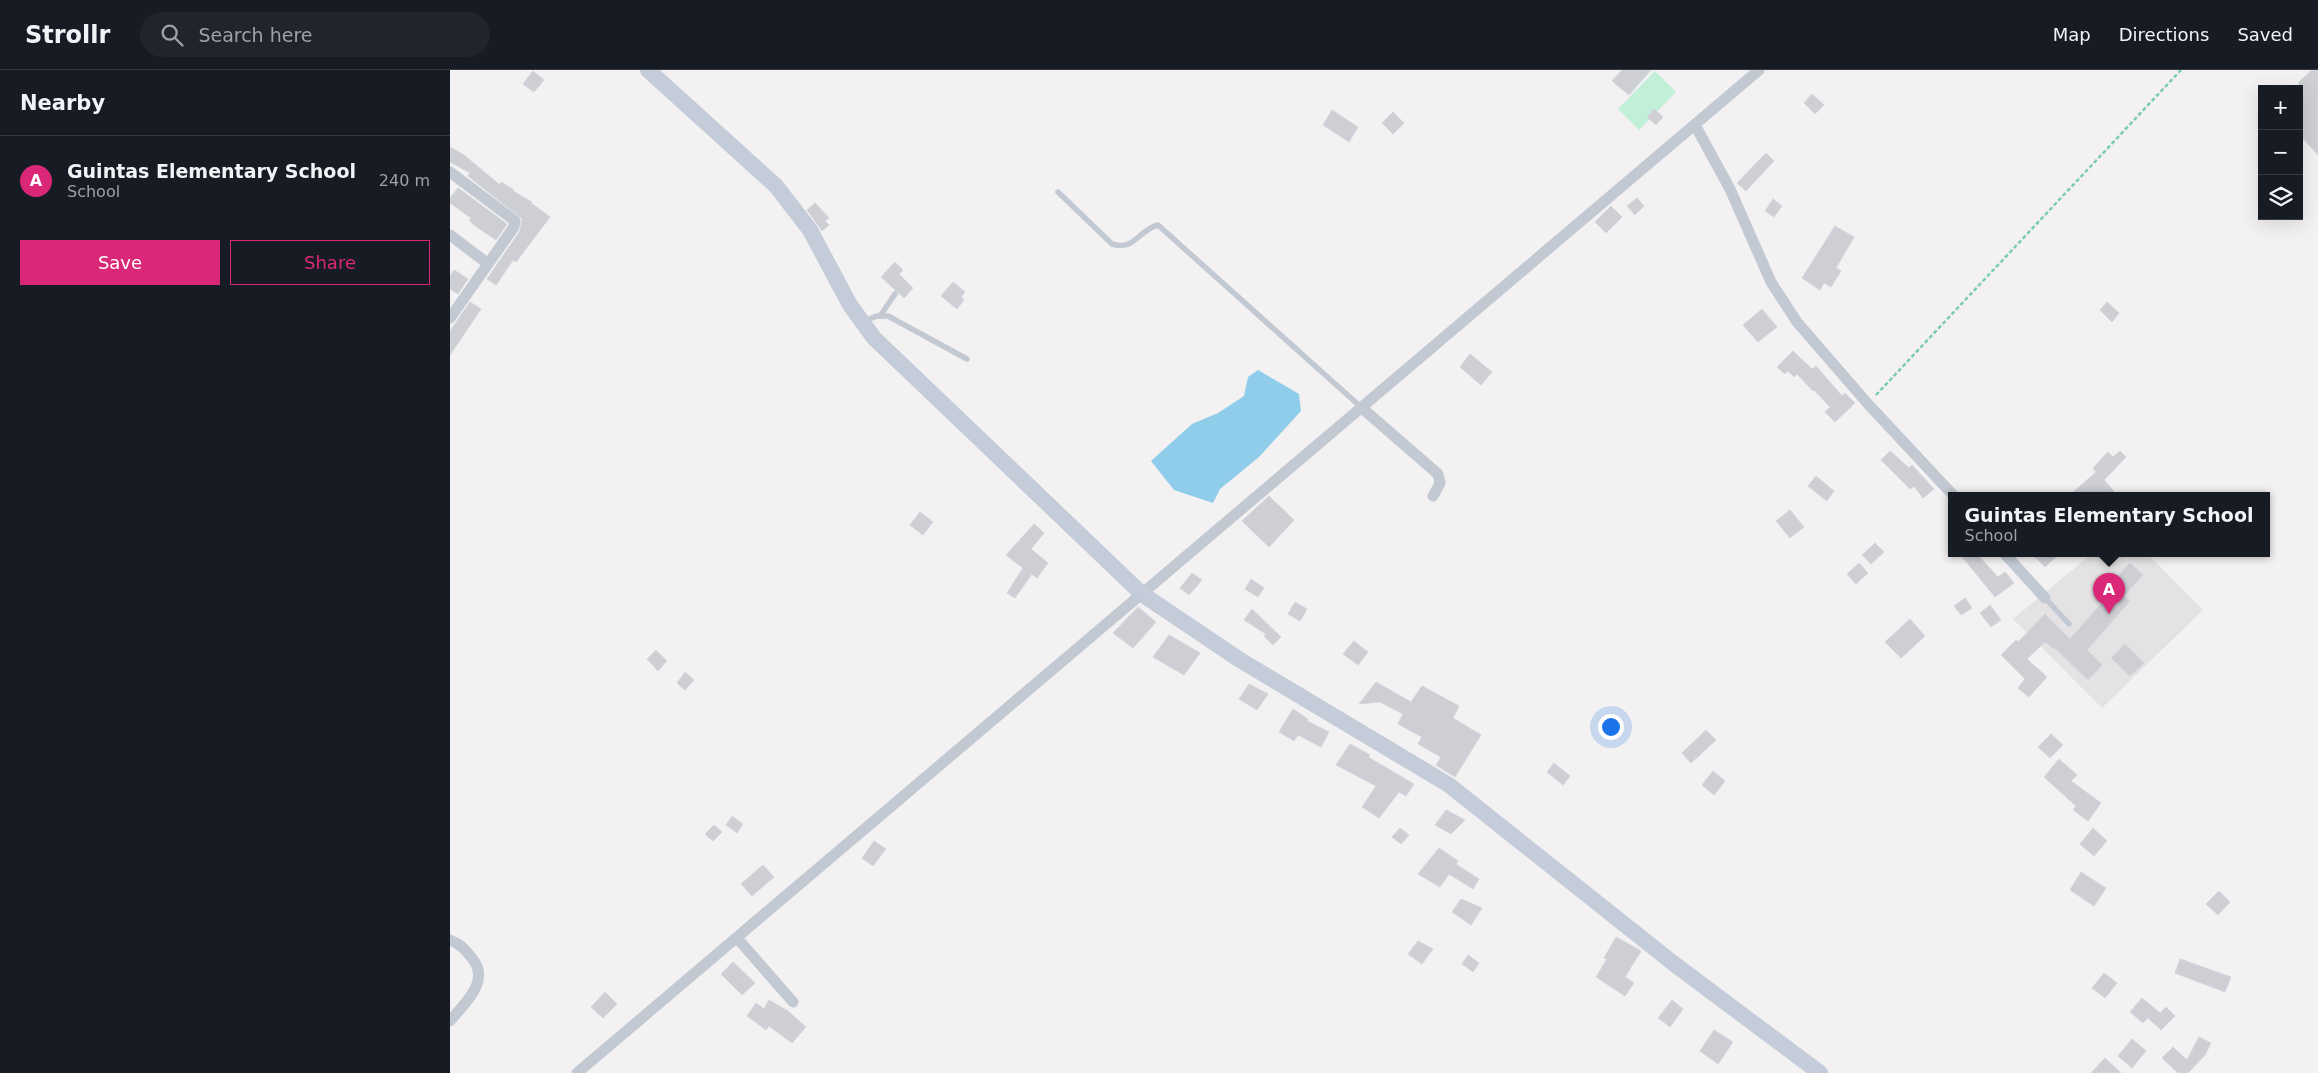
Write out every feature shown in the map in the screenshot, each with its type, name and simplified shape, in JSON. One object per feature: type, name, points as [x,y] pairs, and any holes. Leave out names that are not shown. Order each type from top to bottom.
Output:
[{"type":"street","points":[[648,70],[776,186],[810,230],[850,305],[874,338],[1142,594],[1240,660],[1449,785],[1672,963],[1820,1073]]},
{"type":"street","points":[[577,1073],[1759,70]]},
{"type":"street","points":[[1695,125],[1730,189],[1771,282],[1798,322],[1868,404],[1949,492]]},
{"type":"street","points":[[450,172],[515,222],[514,227],[487,263],[454,301],[450,318]]},
{"type":"street","points":[[450,235],[487,263]]},
{"type":"street","points":[[1362,408],[1438,474],[1440,483],[1433,496]]},
{"type":"street","points":[[2008,557],[2045,598]]},
{"type":"street","points":[[737,938],[793,1002]]},
{"type":"street","points":[[450,940],[460,944],[476,962],[480,977],[473,994],[450,1021]]},
{"type":"lane","points":[[1058,192],[1112,244],[1121,246],[1132,244],[1148,227],[1158,225],[1362,408]]},
{"type":"lane","points":[[880,316],[895,294]]},
{"type":"lane","points":[[862,322],[880,316],[888,316],[967,359]]},
{"type":"lane","points":[[2045,598],[2069,624]]},
{"type":"path","points":[[1868,404],[2181,70]]},
{"type":"shaded area","points":[[2088,557],[2151,557],[2203,610],[2102,708],[2013,619]]},
{"type":"green space","points":[[1655,71],[1676,92],[1639,130],[1618,109]]},
{"type":"water","points":[[1258,370],[1299,394],[1301,411],[1259,457],[1220,489],[1213,503],[1174,490],[1151,461],[1192,424],[1218,413],[1244,396],[1248,377]]},
{"type":"building","points":[[1622,70],[1651,70],[1629,95],[1612,81]]},
{"type":"building","points":[[2312,70],[2318,70],[2318,155],[2303,138],[2303,85],[2299,85],[2299,82]]},
{"type":"building","points":[[533,71],[544,80],[534,92],[523,84]]},
{"type":"building","points":[[1812,94],[1824,105],[1815,114],[1804,103]]},
{"type":"building","points":[[1654,109],[1663,117],[1656,125],[1647,117]]},
{"type":"building","points":[[1332,110],[1358,127],[1349,142],[1323,125]]},
{"type":"building","points":[[1393,112],[1404,123],[1393,134],[1382,123]]},
{"type":"building","points":[[450,147],[464,155],[500,185],[501,182],[514,190],[550,217],[516,262],[513,260],[496,285],[487,279],[520,231],[522,219],[468,176],[470,173],[450,162]]},
{"type":"building","points":[[1766,153],[1774,161],[1746,191],[1737,183]]},
{"type":"building","points":[[458,188],[507,224],[496,240],[474,225],[469,220],[471,218],[450,203],[450,198]]},
{"type":"building","points":[[1637,198],[1644,206],[1635,215],[1627,206]]},
{"type":"building","points":[[1773,199],[1782,206],[1774,217],[1765,211]]},
{"type":"building","points":[[815,203],[829,218],[825,221],[829,225],[822,231],[807,210]]},
{"type":"building","points":[[1611,206],[1622,217],[1606,233],[1595,222]]},
{"type":"building","points":[[1835,226],[1854,237],[1836,268],[1841,271],[1831,287],[1824,283],[1820,290],[1802,278]]},
{"type":"building","points":[[895,262],[903,270],[899,274],[913,288],[904,298],[881,277]]},
{"type":"building","points":[[454,270],[468,279],[458,294],[450,289],[450,276]]},
{"type":"building","points":[[953,282],[965,292],[961,297],[964,300],[957,309],[941,296]]},
{"type":"building","points":[[470,302],[481,309],[450,355],[450,331]]},
{"type":"building","points":[[2107,302],[2119,313],[2112,322],[2100,310]]},
{"type":"building","points":[[1762,309],[1777,327],[1758,342],[1743,325]]},
{"type":"building","points":[[1793,351],[1812,369],[1816,366],[1842,396],[1845,393],[1855,403],[1835,422],[1825,412],[1830,407],[1814,390],[1797,374],[1794,377],[1788,371],[1785,374],[1777,367]]},
{"type":"building","points":[[1470,354],[1492,372],[1481,385],[1460,367]]},
{"type":"building","points":[[1890,451],[1909,468],[1912,465],[1934,489],[1923,498],[1914,486],[1910,489],[1881,460]]},
{"type":"building","points":[[2120,451],[2126,457],[2104,480],[2114,492],[2073,492],[2096,472],[2093,468],[2108,452],[2113,457]]},
{"type":"building","points":[[1816,476],[1834,491],[1827,501],[1808,486]]},
{"type":"building","points":[[1269,496],[1294,520],[1269,547],[1242,521]]},
{"type":"building","points":[[1790,510],[1804,527],[1790,538],[1776,521]]},
{"type":"building","points":[[920,512],[933,522],[923,535],[910,525]]},
{"type":"building","points":[[1034,524],[1044,533],[1031,549],[1048,563],[1037,578],[1032,574],[1015,598],[1007,593],[1023,568],[1006,555]]},
{"type":"building","points":[[1875,543],[1884,552],[1871,564],[1862,555]]},
{"type":"building","points":[[1962,557],[1980,557],[1998,577],[2005,572],[2014,583],[1995,597]]},
{"type":"building","points":[[2035,557],[2056,557],[2045,567]]},
{"type":"building","points":[[1859,563],[1868,573],[1856,584],[1847,574]]},
{"type":"building","points":[[2130,563],[2143,575],[2124,596],[2130,601],[2087,650],[2102,665],[2088,680],[2055,648],[2045,642],[2027,659],[2047,677],[2029,697],[2018,688],[2025,679],[2001,655],[2016,640],[2018,642],[2045,614],[2070,639],[2120,582],[2116,578]]},
{"type":"building","points":[[1192,573],[1202,580],[1189,595],[1180,588]]},
{"type":"building","points":[[1251,579],[1264,588],[1258,597],[1245,589]]},
{"type":"building","points":[[1965,598],[1972,608],[1961,615],[1954,606]]},
{"type":"building","points":[[1295,602],[1307,609],[1300,621],[1288,614]]},
{"type":"building","points":[[1990,605],[2001,620],[1991,627],[1980,613]]},
{"type":"building","points":[[1138,607],[1156,622],[1133,648],[1113,633]]},
{"type":"building","points":[[1252,609],[1281,637],[1273,645],[1264,636],[1266,634],[1244,620]]},
{"type":"building","points":[[1910,619],[1925,636],[1901,658],[1885,642]]},
{"type":"building","points":[[1169,635],[1200,653],[1184,675],[1153,657]]},
{"type":"building","points":[[1354,641],[1368,652],[1358,665],[1343,654]]},
{"type":"building","points":[[2125,644],[2144,663],[2130,676],[2111,658]]},
{"type":"building","points":[[656,650],[667,661],[658,671],[647,659]]},
{"type":"building","points":[[685,672],[694,680],[685,690],[677,683]]},
{"type":"building","points":[[1376,682],[1411,702],[1422,686],[1459,706],[1453,718],[1481,735],[1455,777],[1436,765],[1441,757],[1418,744],[1422,737],[1398,724],[1403,714],[1380,702],[1359,704]]},
{"type":"building","points":[[1249,684],[1268,694],[1257,710],[1239,699]]},
{"type":"building","points":[[1293,709],[1308,719],[1307,721],[1329,732],[1321,747],[1298,735],[1294,741],[1279,732]]},
{"type":"building","points":[[1706,730],[1716,740],[1691,763],[1682,753]]},
{"type":"building","points":[[2051,734],[2063,745],[2050,758],[2038,747]]},
{"type":"building","points":[[1350,744],[1414,784],[1406,796],[1399,792],[1379,818],[1362,807],[1376,786],[1336,765]]},
{"type":"building","points":[[2059,759],[2077,775],[2071,781],[2101,803],[2088,821],[2073,810],[2076,806],[2044,777]]},
{"type":"building","points":[[1554,763],[1570,776],[1563,785],[1547,772]]},
{"type":"building","points":[[1713,771],[1725,781],[1714,795],[1702,785]]},
{"type":"building","points":[[1446,810],[1465,820],[1451,834],[1435,825]]},
{"type":"building","points":[[732,816],[743,824],[737,833],[726,825]]},
{"type":"building","points":[[714,825],[722,832],[713,841],[705,834]]},
{"type":"building","points":[[1400,828],[1409,835],[1401,844],[1392,837]]},
{"type":"building","points":[[2093,828],[2107,841],[2094,856],[2080,844]]},
{"type":"building","points":[[874,841],[886,849],[873,866],[862,858]]},
{"type":"building","points":[[1439,848],[1458,861],[1456,864],[1479,879],[1473,889],[1449,874],[1440,887],[1418,874]]},
{"type":"building","points":[[763,865],[774,877],[752,896],[741,884]]},
{"type":"building","points":[[2081,872],[2106,888],[2094,906],[2070,890]]},
{"type":"building","points":[[2219,891],[2230,902],[2218,915],[2206,904]]},
{"type":"building","points":[[1461,899],[1482,908],[1471,925],[1452,912]]},
{"type":"building","points":[[1616,937],[1641,951],[1625,977],[1634,983],[1625,996],[1596,977],[1607,959],[1604,958]]},
{"type":"building","points":[[1418,941],[1433,949],[1422,964],[1408,954]]},
{"type":"building","points":[[1468,955],[1479,963],[1473,972],[1462,964]]},
{"type":"building","points":[[2180,959],[2231,977],[2225,992],[2175,973]]},
{"type":"building","points":[[733,962],[755,983],[742,995],[721,974]]},
{"type":"building","points":[[2104,973],[2117,983],[2105,998],[2092,988]]},
{"type":"building","points":[[605,992],[617,1004],[603,1018],[591,1007]]},
{"type":"building","points":[[2142,998],[2160,1013],[2166,1007],[2175,1016],[2161,1030],[2148,1018],[2143,1023],[2130,1012]]},
{"type":"building","points":[[769,1000],[788,1011],[806,1027],[792,1043],[769,1026],[766,1030],[747,1016],[756,1003],[764,1009]]},
{"type":"building","points":[[1672,1000],[1683,1009],[1670,1027],[1658,1018]]},
{"type":"building","points":[[1714,1030],[1733,1042],[1718,1064],[1700,1051]]},
{"type":"building","points":[[2199,1037],[2211,1043],[2205,1055],[2188,1073],[2178,1073],[2162,1058],[2173,1047],[2187,1060]]},
{"type":"building","points":[[2132,1039],[2146,1051],[2132,1068],[2118,1056]]},
{"type":"building","points":[[2105,1058],[2121,1073],[2091,1073]]},
{"type":"place","name":"Guintas Elementary School","points":[[2109,614]]}]
